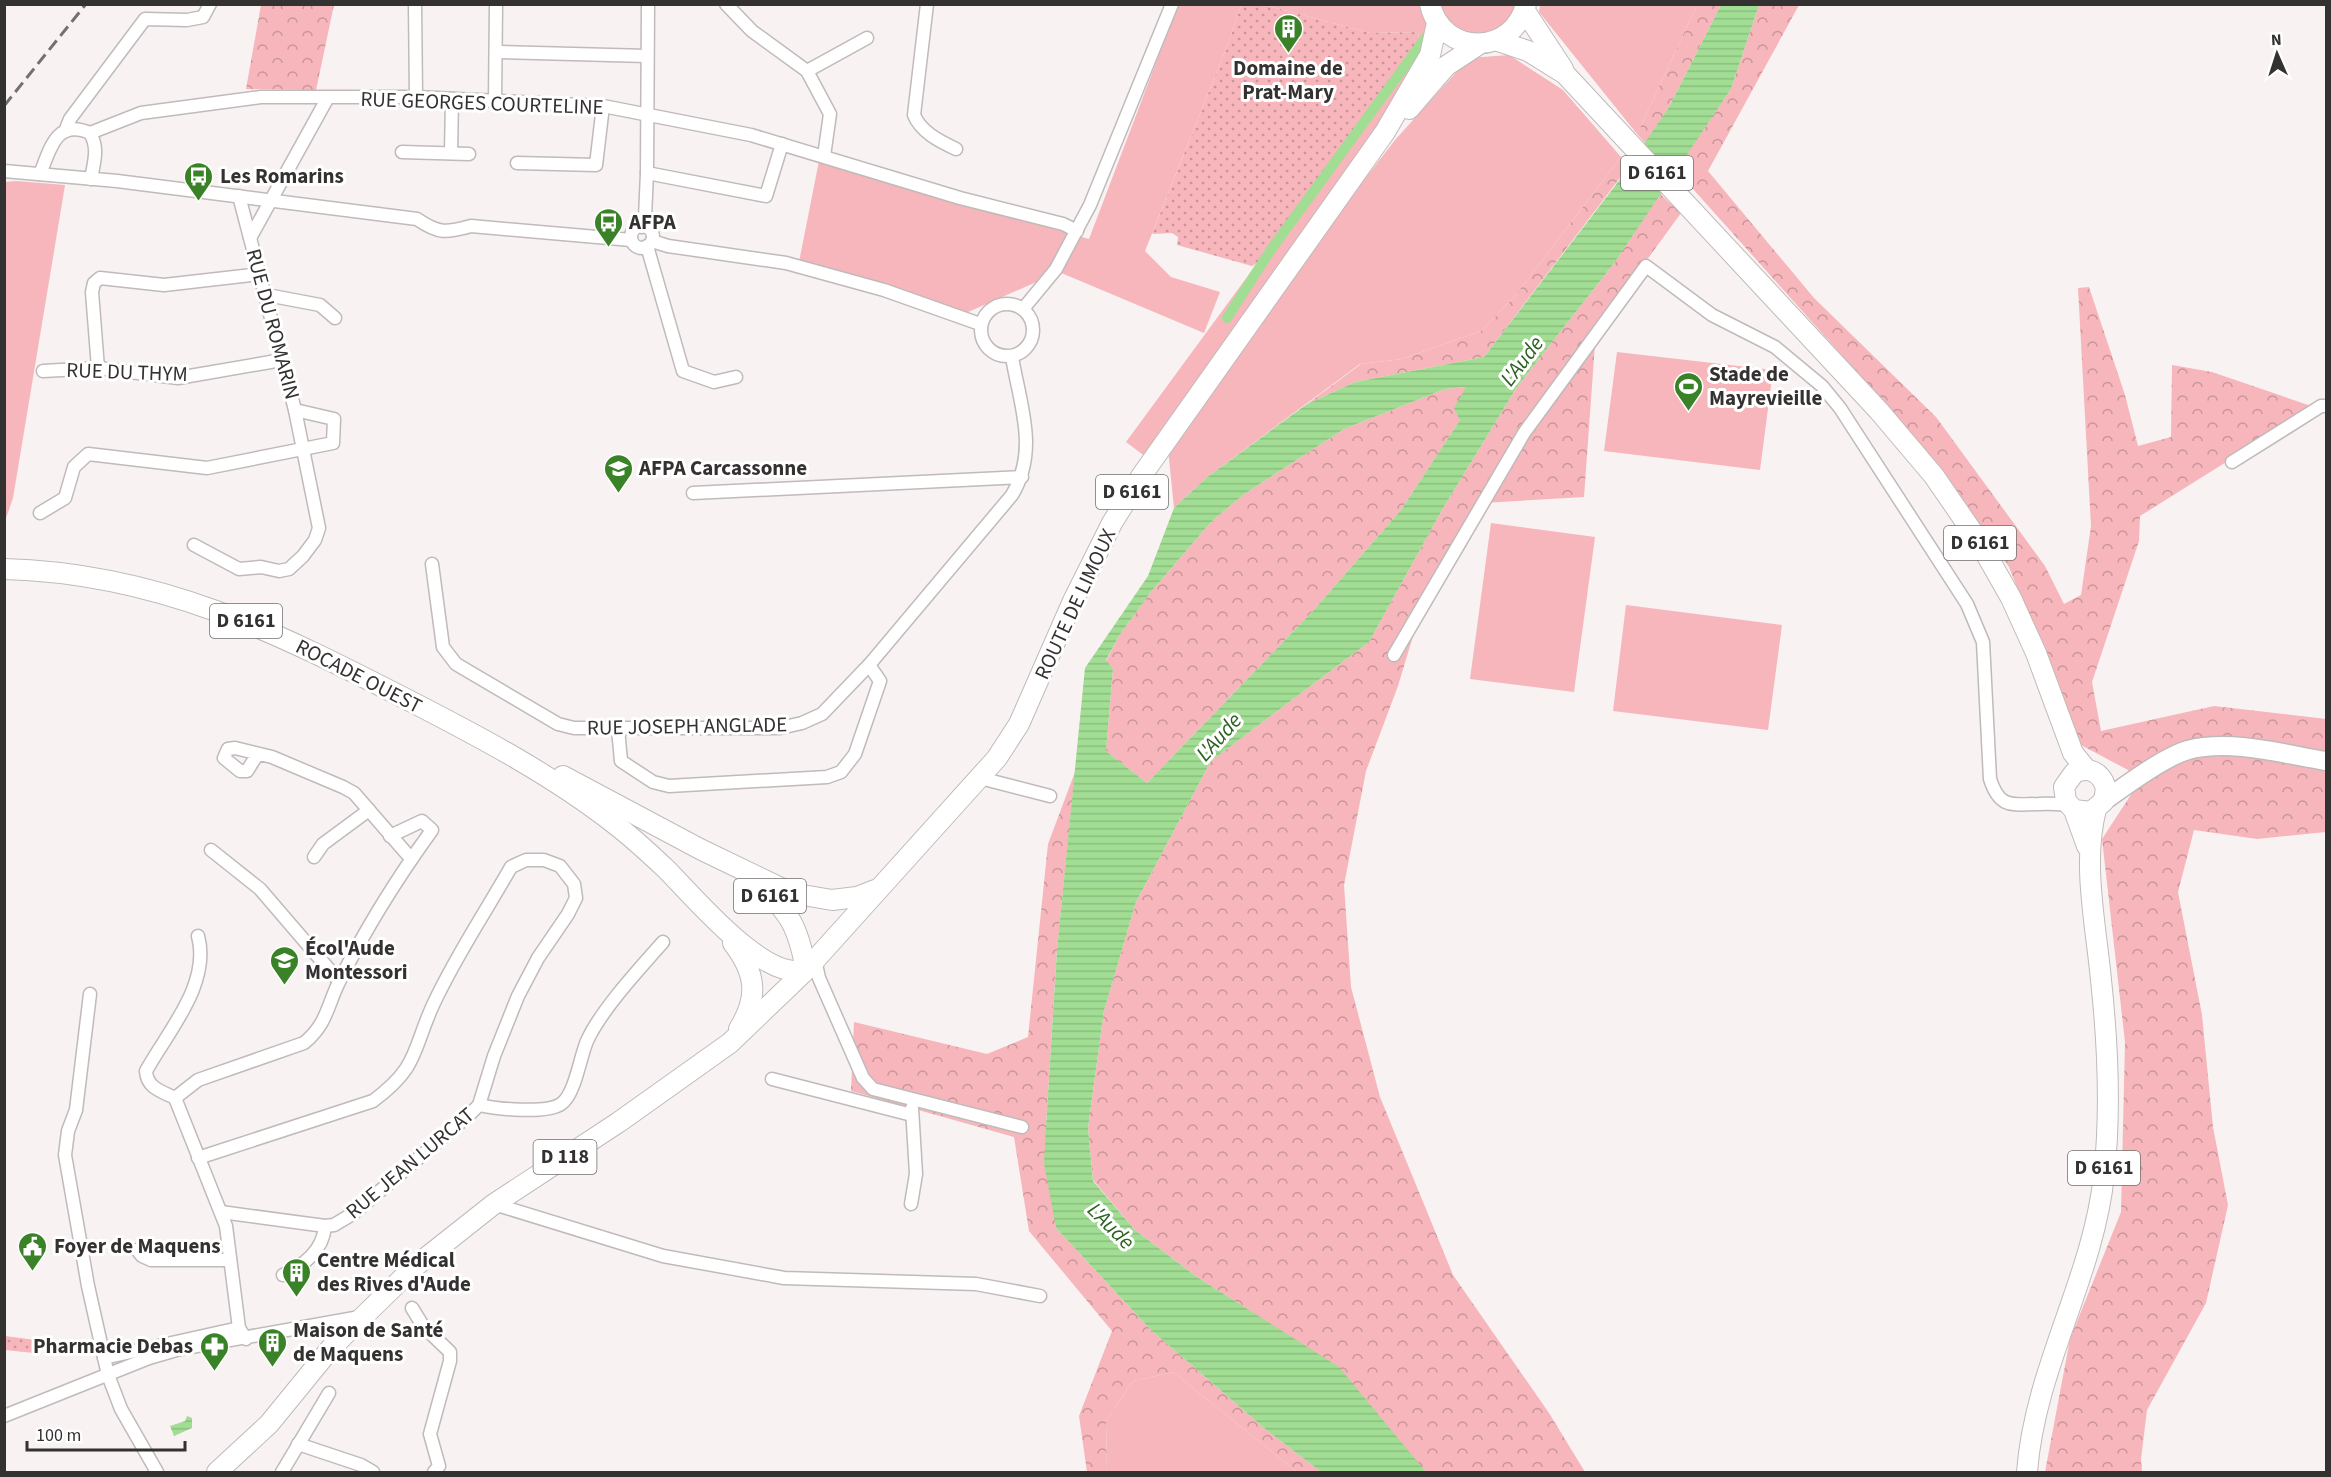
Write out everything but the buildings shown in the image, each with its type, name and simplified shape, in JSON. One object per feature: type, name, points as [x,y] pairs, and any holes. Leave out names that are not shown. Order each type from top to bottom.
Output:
[{"type":"main road","points":[[1434,14],[1454,39],[1478,45],[1498,41],[1514,28],[1526,8]]},
{"type":"main road","name":"D 6161","points":[[1526,8],[1540,38],[1560,62],[1565,74]]},
{"type":"main road","name":"D 6161","points":[[1385,132],[1430,56],[1434,14]]},
{"type":"main road","name":"D 6161","points":[[1498,41],[1528,51],[1565,74],[1839,368],[1922,462],[1978,540],[2011,598],[2036,653],[2073,753],[2072,790],[2089,852],[2108,1060],[2104,1175],[2097,1225],[2091,1248],[2048,1370],[2035,1417],[2027,1473]]},
{"type":"main road","name":"D 6161","points":[[1385,132],[1410,108],[1446,66],[1478,45]]},
{"type":"main road","name":"ROUTE DE LIMOUX","points":[[904,863],[997,758],[1019,724],[1112,523],[1139,480],[1385,132]]},
{"type":"main road","name":"ROCADE OUEST","points":[[4,569],[81,575],[136,585],[237,617],[296,644],[468,732],[555,784],[615,824],[664,867],[717,922],[760,959],[786,971],[814,971]]},
{"type":"main road","name":"ROCADE OUEST","points":[[468,732],[530,757],[755,877]]},
{"type":"main road","points":[[2097,773],[2102,797],[2085,813],[2072,790],[2097,773]]},
{"type":"main road","name":"D 6161","points":[[2089,852],[2102,797]]},
{"type":"main road","name":"D 6161","points":[[700,849],[765,892],[786,910],[814,971]]},
{"type":"main road","name":"D 6161","points":[[814,971],[886,891],[904,863]]},
{"type":"main road","name":"D 6161","points":[[814,971],[878,888],[904,863]]},
{"type":"main road","name":"D 6161","points":[[755,877],[791,893],[832,900],[857,897],[878,888]]},
{"type":"main road","name":"ROCADE OUEST","points":[[717,922],[744,957],[750,973],[752,992],[749,1012],[730,1043]]},
{"type":"main road","name":"D 118","points":[[217,1473],[269,1424],[331,1348],[403,1277],[494,1204],[619,1122],[730,1043],[814,971]]},
{"type":"main road","name":"D 118","points":[[239,1473],[269,1424]]},
{"type":"street","points":[[40,174],[52,144],[66,129],[70,119],[145,19],[187,20],[203,17],[210,4]]},
{"type":"street","points":[[415,4],[416,97]]},
{"type":"street","points":[[495,101],[496,4]]},
{"type":"street","points":[[631,240],[633,231],[642,226],[645,217],[648,4]]},
{"type":"street","points":[[726,4],[752,31],[807,71],[830,114],[825,156]]},
{"type":"street","points":[[927,4],[914,115],[918,123],[937,140],[956,149]]},
{"type":"street","points":[[1023,309],[1056,269],[1077,231],[1172,4]]},
{"type":"street","points":[[807,71],[867,38]]},
{"type":"street","points":[[497,52],[647,56]]},
{"type":"street","name":"RUE GEORGES COURTELINE","points":[[90,133],[141,113],[200,103],[261,97],[327,99],[416,97],[603,106],[751,135],[960,198],[1062,224],[1077,231]]},
{"type":"street","name":"RUE DU ROMARIN","points":[[250,238],[327,99]]},
{"type":"street","points":[[451,153],[452,100]]},
{"type":"street","points":[[517,163],[596,165],[603,106]]},
{"type":"street","points":[[66,129],[90,133],[96,150],[91,179]]},
{"type":"street","points":[[646,173],[766,196],[782,144]]},
{"type":"street","points":[[402,152],[469,154]]},
{"type":"street","points":[[4,173],[18,172],[91,179],[417,219],[434,230],[450,232],[471,226],[631,240],[638,247],[650,244],[786,263],[884,290],[980,324]]},
{"type":"street","name":"RUE DU ROMARIN","points":[[194,545],[239,569],[261,567],[279,571],[289,569],[315,540],[319,528],[295,410],[267,295],[239,196]]},
{"type":"street","points":[[642,226],[650,231],[650,244],[683,371],[714,382],[736,377]]},
{"type":"street","points":[[1394,655],[1524,433],[1646,266],[1712,315],[1775,347],[1822,386],[1840,408],[1941,561],[1977,625],[1983,642],[1990,779],[2000,799],[2015,806],[2037,803],[2072,790]]},
{"type":"street","points":[[98,368],[92,292],[94,283],[100,278],[164,285],[260,274]]},
{"type":"street","points":[[267,295],[320,305],[335,318]]},
{"type":"street","points":[[998,305],[1016,305],[1023,309],[1032,323],[1033,333],[1030,343],[1023,351],[1012,357],[994,354],[981,339],[980,324],[985,315],[998,305]]},
{"type":"street","name":"RUE JOSEPH ANGLADE","points":[[432,564],[443,647],[456,664],[558,724],[573,728],[618,729],[780,728],[802,723],[822,714],[869,665],[1012,495],[1022,477],[1027,440],[1012,357]]},
{"type":"street","name":"RUE DU THYM","points":[[43,371],[98,368],[178,378],[282,360]]},
{"type":"street","points":[[2232,462],[2321,406],[2326,406]]},
{"type":"street","name":"RUE DU ROMARIN","points":[[295,410],[334,419],[333,443],[304,449]]},
{"type":"street","points":[[40,513],[65,498],[74,466],[88,454],[207,468],[304,449]]},
{"type":"street","points":[[693,493],[1022,477]]},
{"type":"street","points":[[618,729],[621,761],[653,782],[669,786],[827,777],[840,772],[855,754],[880,681],[869,665]]},
{"type":"street","points":[[2102,797],[2186,751],[2211,746],[2326,761]]},
{"type":"street","points":[[257,755],[272,757],[343,786],[354,793],[390,836],[413,857]]},
{"type":"street","points":[[980,778],[1050,796]]},
{"type":"street","points":[[2037,803],[2072,790]]},
{"type":"street","points":[[314,857],[323,844],[369,810]]},
{"type":"street","points":[[175,1098],[198,1080],[304,1043],[317,1032],[325,1020],[339,981],[413,857],[432,830],[422,821],[390,836]]},
{"type":"street","points":[[211,850],[260,889],[339,981]]},
{"type":"street","name":"RUE JEAN LURCAT","points":[[198,1158],[364,1104],[395,1084],[410,1066],[433,1006],[511,867],[526,860],[544,860],[560,866],[574,884],[576,898],[568,914],[538,958],[518,996],[494,1056],[479,1105],[354,1213],[334,1225],[326,1226],[221,1212]]},
{"type":"street","points":[[198,936],[202,949],[191,996],[146,1071],[146,1080],[153,1087],[175,1098],[221,1212],[226,1226],[242,1334]]},
{"type":"street","points":[[479,1105],[492,1108],[550,1109],[562,1103],[569,1094],[588,1039],[619,995],[663,942]]},
{"type":"street","points":[[814,971],[863,1077],[873,1089],[911,1101],[1022,1127]]},
{"type":"street","points":[[90,994],[76,1110],[65,1148],[88,1286],[108,1375],[121,1409],[157,1473]]},
{"type":"street","points":[[772,1079],[912,1115]]},
{"type":"street","points":[[911,1101],[916,1174],[912,1204]]},
{"type":"street","points":[[494,1204],[663,1256],[784,1278],[976,1284],[1040,1296]]},
{"type":"street","points":[[283,1275],[296,1269],[318,1250],[324,1239],[326,1226]]},
{"type":"street","points":[[137,1250],[142,1256],[151,1260],[230,1260]]},
{"type":"street","points":[[412,1308],[423,1326],[450,1352],[430,1434],[439,1466],[434,1473]]},
{"type":"street","points":[[104,1358],[363,1316]]},
{"type":"street","points":[[4,1416],[180,1349],[242,1334]]},
{"type":"street","points":[[282,1473],[329,1393]]},
{"type":"street","points":[[298,1444],[361,1466],[373,1473]]},
{"type":"green space","points":[[261,5],[334,5],[316,90],[246,89]]},
{"type":"green space","points":[[1178,5],[1241,5],[1228,44],[1145,251],[1171,277],[1220,292],[1204,333],[1059,272],[950,320],[799,262],[819,161],[1089,239]]},
{"type":"green space","points":[[1241,5],[1265,5],[1370,33],[1419,32],[1418,44],[1259,262],[1252,266],[1177,245],[1178,237],[1172,233],[1152,234],[1228,44]]},
{"type":"green space","points":[[1265,5],[1425,5],[1429,19],[1422,64],[1146,457],[1126,442],[1418,44],[1419,32],[1370,33]]},
{"type":"green space","points":[[1439,5],[1521,5],[1515,19],[1479,38],[1448,24]]},
{"type":"green space","points":[[1540,5],[1697,5],[1637,134],[1539,12]]},
{"type":"green space","points":[[1697,5],[1721,5],[1669,107],[1645,143],[1637,134]]},
{"type":"green space","points":[[1759,5],[1799,5],[1708,171],[1814,298],[1936,417],[2045,566],[2064,604],[2081,595],[2091,526],[2078,288],[2089,287],[2125,395],[2138,446],[2171,437],[2172,365],[2212,372],[2314,407],[2140,516],[2139,541],[2092,682],[2101,731],[2214,706],[2326,719],[2326,832],[2257,839],[2194,830],[2178,892],[2202,1015],[2213,1127],[2228,1205],[2206,1303],[2147,1410],[2141,1459],[2142,1472],[2045,1472],[2070,1339],[2121,1212],[2125,1042],[2102,839],[2134,790],[2128,770],[2079,744],[2009,567],[1890,409],[1676,170],[1731,89]]},
{"type":"green space","points":[[1509,55],[1563,90],[1621,157],[1515,296],[1481,331],[1402,359],[1360,364],[1206,478],[1174,508],[1168,449],[1326,229],[1395,140],[1469,58]]},
{"type":"green space","points":[[1621,157],[1629,166],[1484,357],[1355,382],[1307,404],[1361,364],[1402,359],[1481,331],[1515,296]]},
{"type":"green space","points":[[4,182],[65,185],[13,498],[5,521]]},
{"type":"green space","points":[[1660,194],[1681,213],[1596,330],[1584,497],[1483,503],[1466,547],[1419,616],[1398,686],[1366,771],[1344,885],[1351,987],[1380,1097],[1453,1275],[1549,1413],[1585,1472],[1426,1472],[1405,1449],[1252,1312],[1197,1277],[1135,1230],[1093,1180],[1088,1128],[1104,1011],[1136,902],[1211,761],[1369,642],[1442,510],[1517,387],[1615,262]]},
{"type":"green space","name":"Stade de Mayrevieille","points":[[1617,352],[1773,370],[1760,470],[1604,451]]},
{"type":"green space","points":[[1466,387],[1460,420],[1401,510],[1312,612],[1147,783],[1106,751],[1113,669],[1106,661],[1119,636],[1150,593],[1211,522],[1243,495],[1344,429],[1445,389]]},
{"type":"green space","points":[[1491,523],[1595,537],[1574,692],[1470,679]]},
{"type":"green space","points":[[1626,605],[1782,625],[1768,730],[1613,711]]},
{"type":"green space","points":[[1075,772],[1057,950],[1046,1126],[1056,1228],[1150,1329],[1264,1428],[1321,1472],[1297,1472],[1173,1372],[1133,1381],[1106,1421],[1107,1472],[1087,1472],[1079,1416],[1112,1331],[1029,1231],[1014,1137],[851,1091],[854,1022],[987,1054],[1028,1037],[1048,844]]},
{"type":"green space","points":[[5,1336],[36,1340],[34,1353],[5,1350]]},
{"type":"green space","points":[[1173,1372],[1297,1472],[1107,1472],[1106,1421],[1133,1381]]},
{"type":"water","name":"L'Aude","points":[[1721,5],[1759,5],[1731,89],[1615,262],[1517,387],[1442,510],[1369,642],[1211,761],[1136,902],[1104,1011],[1088,1128],[1093,1181],[1135,1230],[1197,1277],[1339,1367],[1426,1472],[1321,1472],[1264,1428],[1150,1329],[1056,1228],[1044,1163],[1057,950],[1085,668],[1148,576],[1174,508],[1206,478],[1307,404],[1355,382],[1484,357],[1618,182],[1669,107]],"holes":[[[1466,387],[1454,408],[1460,420],[1401,510],[1312,612],[1147,783],[1106,751],[1113,669],[1106,660],[1119,636],[1150,593],[1211,522],[1243,495],[1344,429],[1445,389]]]},
{"type":"water","points":[[187,1416],[192,1418],[192,1428],[174,1436],[170,1426],[185,1421]]},
{"type":"waterway","points":[[1227,318],[1270,251],[1429,33]]},
{"type":"railway","points":[[4,106],[86,4]]},
{"type":"place","name":"Domaine de Prat-Mary","points":[[1288,54]]},
{"type":"place","name":"Les Romarins","points":[[199,202]]},
{"type":"place","name":"AFPA","points":[[608,248]]},
{"type":"place","name":"Stade de Mayrevieille","points":[[1688,412]]},
{"type":"place","name":"AFPA Carcassonne","points":[[618,494]]},
{"type":"place","name":"Écol'Aude Montessori","points":[[284,986]]},
{"type":"place","name":"Foyer de Maquens","points":[[33,1272]]},
{"type":"place","name":"Centre Médical des Rives d'Aude","points":[[296,1298]]},
{"type":"place","name":"Maison de Santé de Maquens","points":[[272,1368]]},
{"type":"place","name":"Pharmacie Debas","points":[[214,1372]]}]
